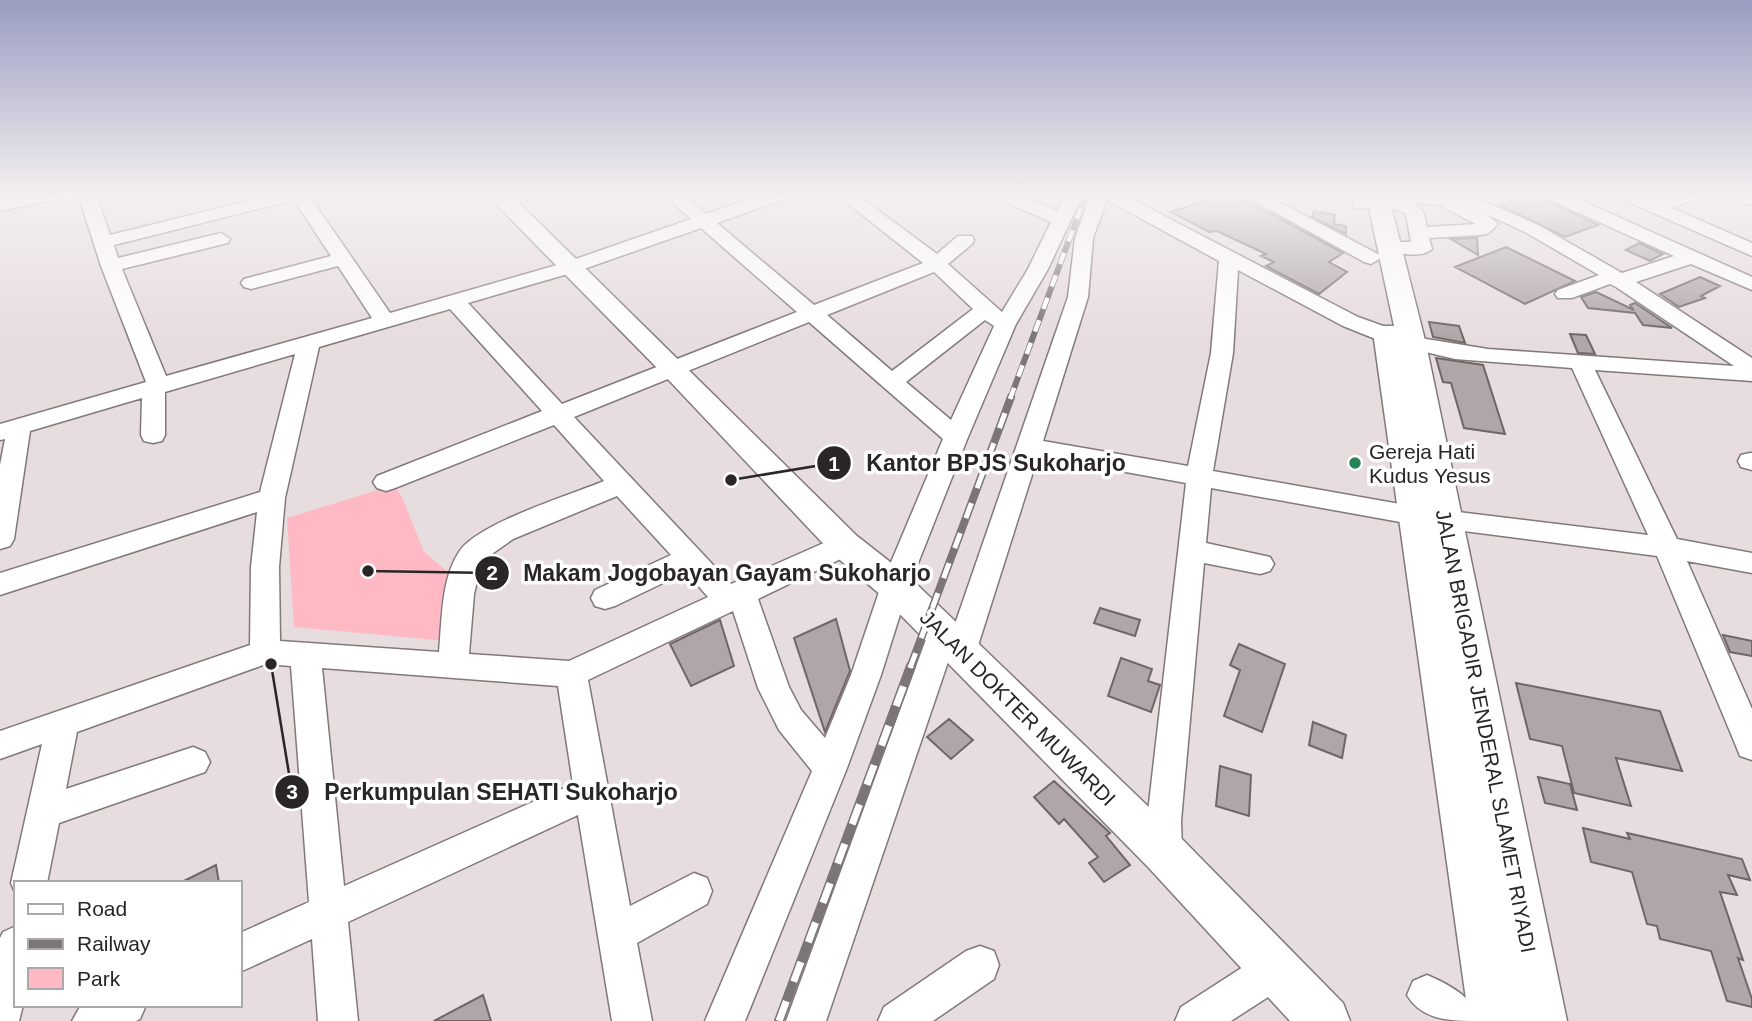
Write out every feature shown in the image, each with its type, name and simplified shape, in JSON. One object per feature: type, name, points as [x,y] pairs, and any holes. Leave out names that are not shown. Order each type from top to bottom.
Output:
[{"type":"main road","name":"JALAN DOKTER MUWARDI","points":[[545,242],[845,545],[895,586],[1164,852],[1325,1021]]},
{"type":"main road","name":"JALAN BRIGADIR JENDERAL SLAMET RIYADI","points":[[1393,242],[1400,340],[1431,519],[1494,1021]]},
{"type":"main road","name":"JALAN BRIGADIR JENDERAL SLAMET RIYADI","points":[[1431,519],[1542,1021]]},
{"type":"street","points":[[103,242],[157,387],[153,435]]},
{"type":"street","points":[[111,266],[210,242]]},
{"type":"street","points":[[332,242],[385,321]]},
{"type":"street","points":[[0,539],[9,429],[571,267],[644,242]]},
{"type":"street","points":[[727,242],[956,437]]},
{"type":"street","points":[[908,242],[937,264],[985,310],[1005,324]]},
{"type":"street","points":[[386,482],[937,264],[963,242]]},
{"type":"street","points":[[725,1021],[830,768],[866,674],[895,586],[956,437],[1005,324],[1051,242]]},
{"type":"street","points":[[806,1021],[1027,446],[1078,297],[1084,242]]},
{"type":"street","points":[[1195,242],[1358,325],[1445,352],[1752,374]]},
{"type":"street","points":[[1382,242],[1394,246],[1415,242]]},
{"type":"street","points":[[1394,246],[1396,242]]},
{"type":"street","points":[[1552,242],[1615,279],[1752,368]]},
{"type":"street","points":[[1657,242],[1752,284]]},
{"type":"street","points":[[1733,242],[1752,250]]},
{"type":"street","points":[[1565,294],[1691,257]]},
{"type":"street","points":[[251,283],[343,258]]},
{"type":"street","points":[[1164,852],[1164,821],[1199,476],[1222,352],[1229,260]]},
{"type":"street","points":[[454,301],[690,558],[734,595],[789,720],[830,768]]},
{"type":"street","points":[[892,382],[985,310]]},
{"type":"street","points":[[265,652],[265,567],[272,498],[309,343]]},
{"type":"street","points":[[1581,363],[1667,547],[1752,746]]},
{"type":"street","points":[[1027,446],[1431,519],[1667,547],[1752,563]]},
{"type":"street","points":[[453,667],[463,577],[468,559],[486,542],[504,532],[622,484]]},
{"type":"street","points":[[0,584],[272,498]]},
{"type":"street","points":[[0,745],[265,652],[570,674],[845,545]]},
{"type":"street","points":[[1192,550],[1260,564]]},
{"type":"street","points":[[604,598],[690,558]]},
{"type":"street","points":[[305,653],[338,1021]]},
{"type":"street","points":[[570,674],[632,1021]]},
{"type":"street","points":[[29,881],[63,721]]},
{"type":"street","points":[[44,812],[193,762]]},
{"type":"street","points":[[242,952],[592,792]]},
{"type":"street","points":[[617,934],[694,891]]},
{"type":"street","points":[[0,1018],[14,954]]},
{"type":"street","points":[[898,1021],[980,965]]},
{"type":"street","points":[[1195,1021],[1274,970]]},
{"type":"street","points":[[1427,995],[1463,1021]]},
{"type":"green space","points":[[394,485],[402,497],[424,552],[469,590],[469,643],[294,627],[287,518]]},
{"type":"building","points":[[1240,242],[1322,242],[1343,253],[1329,262],[1347,272],[1319,294],[1266,266],[1274,262],[1261,256],[1266,254]]},
{"type":"building","points":[[1455,242],[1477,242],[1478,255]]},
{"type":"building","points":[[1639,243],[1663,254],[1650,261],[1626,250]]},
{"type":"building","points":[[1506,247],[1575,281],[1525,304],[1455,267]]},
{"type":"building","points":[[1700,277],[1720,286],[1701,296],[1705,298],[1679,307],[1660,294]]},
{"type":"building","points":[[1596,292],[1634,310],[1630,305],[1635,303],[1672,328],[1643,325],[1635,313],[1588,308],[1581,297]]},
{"type":"building","points":[[1429,322],[1459,326],[1465,343],[1433,337]]},
{"type":"building","points":[[1570,334],[1586,335],[1595,354],[1578,353]]},
{"type":"building","points":[[1436,358],[1483,365],[1505,434],[1464,428],[1451,383],[1443,382]]},
{"type":"building","points":[[1100,608],[1140,620],[1135,636],[1094,623]]},
{"type":"building","points":[[836,619],[850,671],[825,732],[794,638]]},
{"type":"building","points":[[720,620],[734,666],[691,686],[670,644]]},
{"type":"building","points":[[1723,635],[1752,641],[1752,656],[1730,652]]},
{"type":"building","points":[[1239,644],[1285,664],[1262,732],[1224,716],[1240,670],[1230,665]]},
{"type":"building","points":[[1121,658],[1152,669],[1148,681],[1160,685],[1151,712],[1108,696]]},
{"type":"building","points":[[1516,683],[1660,711],[1682,771],[1616,758],[1631,806],[1574,793],[1562,746],[1530,739]]},
{"type":"building","points":[[949,719],[973,740],[951,759],[927,737]]},
{"type":"building","points":[[1313,722],[1346,735],[1342,758],[1309,745]]},
{"type":"building","points":[[1220,766],[1251,775],[1249,816],[1216,806]]},
{"type":"building","points":[[1538,777],[1570,784],[1577,810],[1545,803]]},
{"type":"building","points":[[1054,781],[1110,833],[1106,836],[1130,865],[1104,882],[1089,863],[1098,857],[1064,819],[1059,824],[1034,797]]},
{"type":"building","points":[[1583,828],[1630,839],[1627,833],[1742,859],[1750,880],[1728,875],[1737,895],[1720,892],[1743,960],[1738,958],[1752,999],[1752,1007],[1727,1001],[1711,951],[1660,939],[1657,926],[1647,924],[1632,872],[1591,862]]},
{"type":"building","points":[[216,865],[219,881],[184,881]]},
{"type":"building","points":[[483,995],[491,1021],[434,1021]]},
{"type":"railway","points":[[1010,399],[1068,242]]},
{"type":"railway","points":[[910,668],[1011,397]]},
{"type":"railway","points":[[779,1021],[911,666]]},
{"type":"place","name":"Gereja Hati Kudus Yesus","points":[[1355,463]]},
{"type":"place","name":"Kantor BPJS Sukoharjo","points":[[731,480]]},
{"type":"place","name":"Makam Jogobayan Gayam Sukoharjo","points":[[368,571]]},
{"type":"place","name":"Perkumpulan SEHATI Sukoharjo","points":[[271,664]]}]
